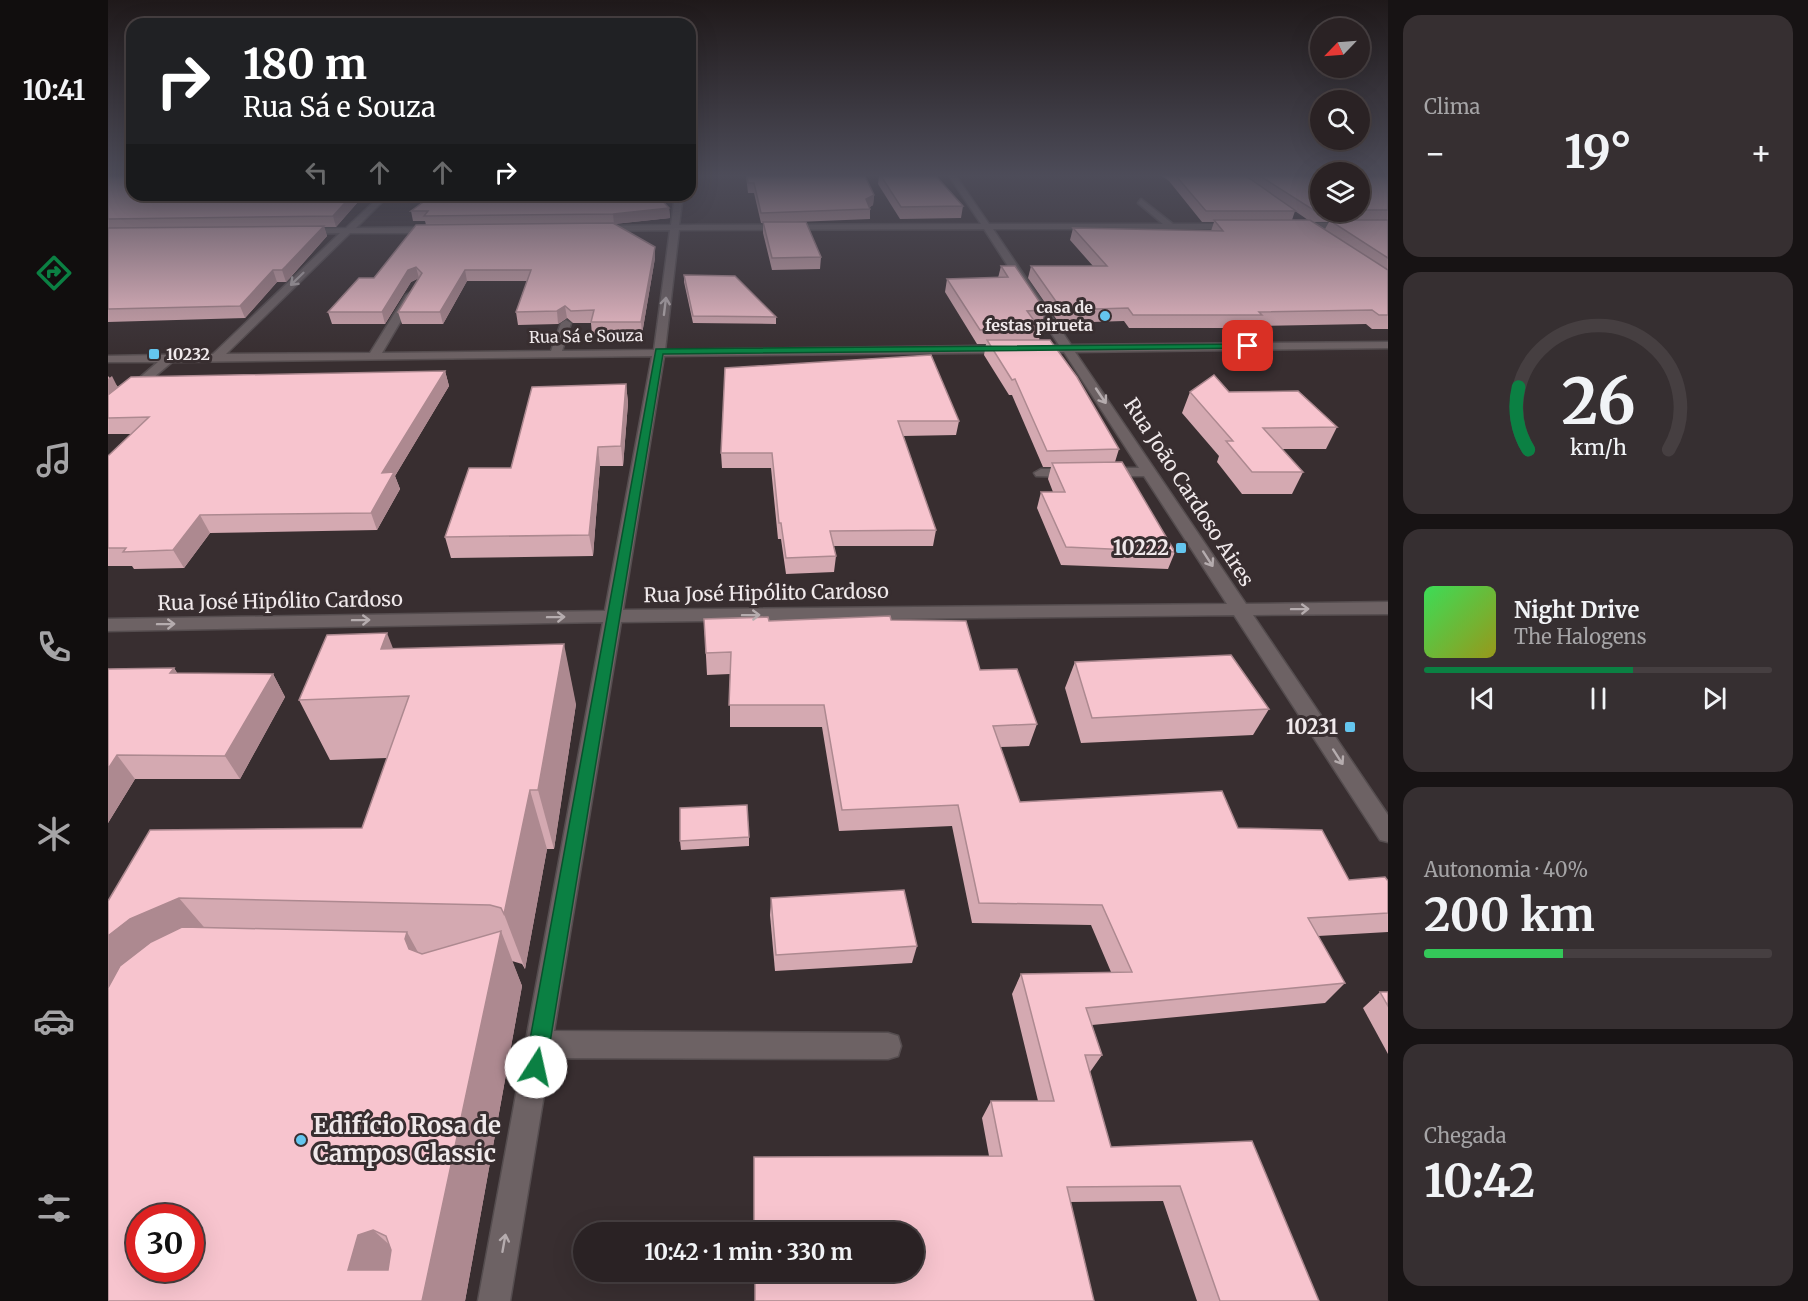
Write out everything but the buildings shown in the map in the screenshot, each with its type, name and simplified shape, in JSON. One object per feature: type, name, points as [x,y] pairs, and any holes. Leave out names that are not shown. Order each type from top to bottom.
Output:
[{"type":"street","points":[[216,358],[340,237]]},
{"type":"street","points":[[494,1301],[615,616],[659,351],[674,237]]},
{"type":"street","name":"Rua João Cardoso Aires","points":[[994,237],[1388,833]]},
{"type":"street","points":[[375,356],[418,282]]},
{"type":"street","points":[[556,353],[566,323]]},
{"type":"street","name":"Rua Sá e Souza","points":[[108,359],[659,351],[1388,345]]},
{"type":"street","points":[[108,412],[169,358]]},
{"type":"street","points":[[1041,473],[1151,472]]},
{"type":"street","name":"Rua José Hipólito Cardoso","points":[[108,625],[615,616],[1388,608]]},
{"type":"street","points":[[540,1044],[888,1046]]},
{"type":"place","name":"casa de festas pirueta","points":[[1105,316]]},
{"type":"place","name":"10232","points":[[154,354]]},
{"type":"place","name":"10222","points":[[1181,548]]},
{"type":"place","name":"10231","points":[[1350,727]]},
{"type":"place","name":"Edifício Rosa de Campos Classic","points":[[301,1140]]},
{"type":"route","points":[[536,1067],[659,351],[1248,346]]}]
